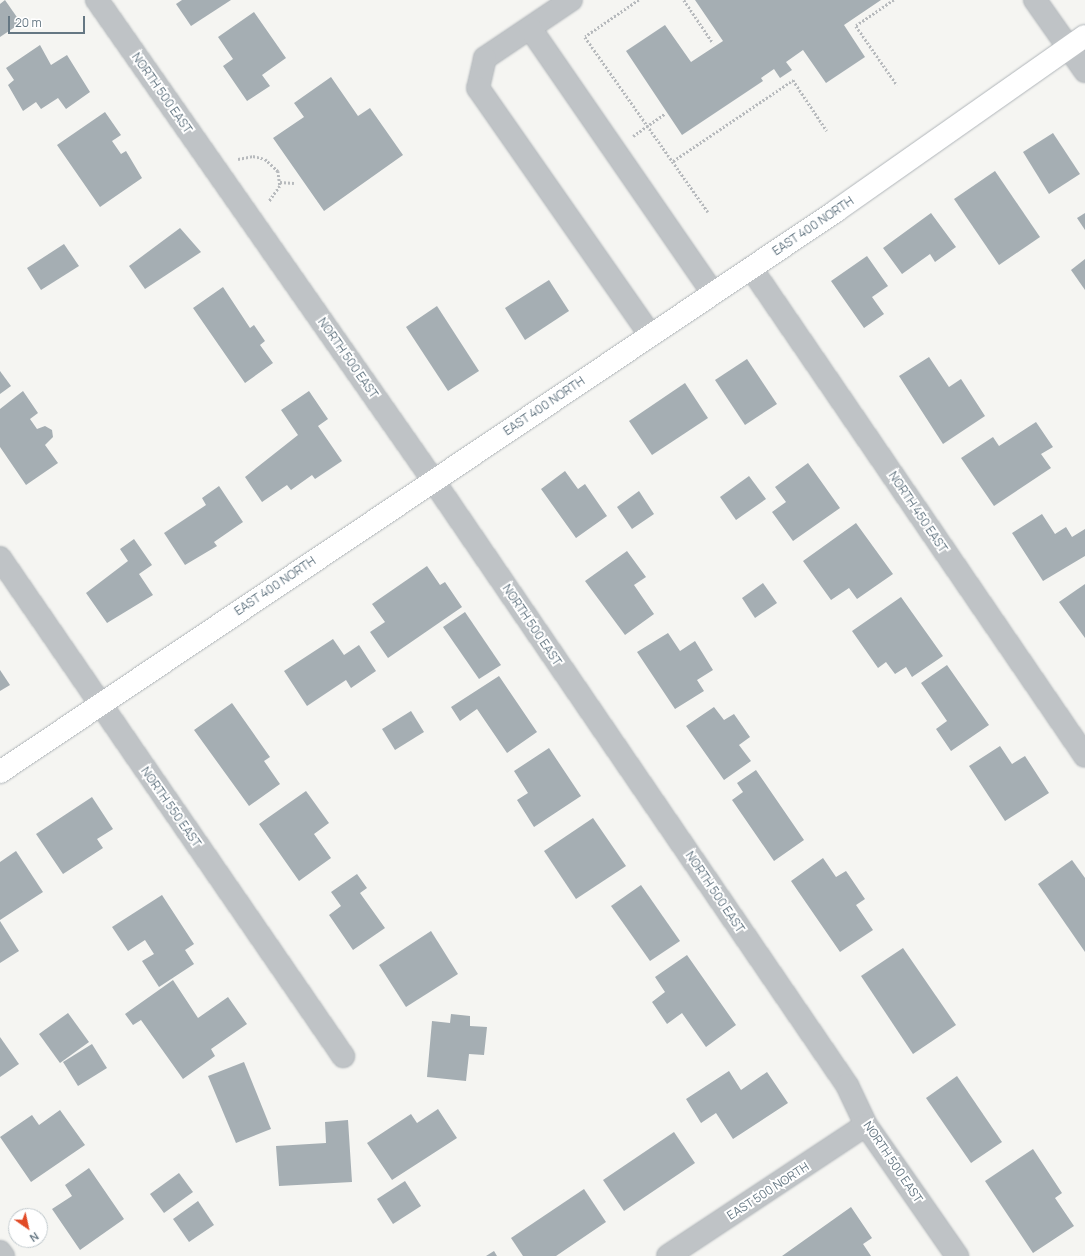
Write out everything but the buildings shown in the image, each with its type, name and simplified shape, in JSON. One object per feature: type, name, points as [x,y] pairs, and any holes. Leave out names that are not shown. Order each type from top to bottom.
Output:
[{"type":"main road","name":"EAST 400 NORTH","points":[[0,772],[751,268],[1077,42]]},
{"type":"street","name":"NORTH 500 EAST","points":[[97,0],[433,480],[850,1089],[866,1125],[957,1256]]},
{"type":"street","points":[[571,0],[485,58],[478,88],[650,335]]},
{"type":"street","points":[[1035,0],[1077,42],[1085,71]]},
{"type":"street","points":[[530,28],[713,293]]},
{"type":"street","name":"NORTH 450 EAST","points":[[751,268],[1085,756]]},
{"type":"street","name":"NORTH 550 EAST","points":[[0,558],[343,1056]]},
{"type":"street","name":"EAST 500 NORTH","points":[[668,1256],[866,1125]]},
{"type":"street","points":[[0,1252],[3,1256]]},
{"type":"path","points":[[639,0],[585,37],[708,212]]},
{"type":"path","points":[[684,0],[712,43]]},
{"type":"path","points":[[894,0],[856,26],[896,85]]},
{"type":"path","points":[[673,161],[793,80],[827,131]]},
{"type":"path","points":[[614,149],[665,114]]},
{"type":"path","points":[[238,159],[253,156],[265,159],[278,171],[280,182],[276,195],[248,217]]},
{"type":"path","points":[[280,182],[294,183]]}]
